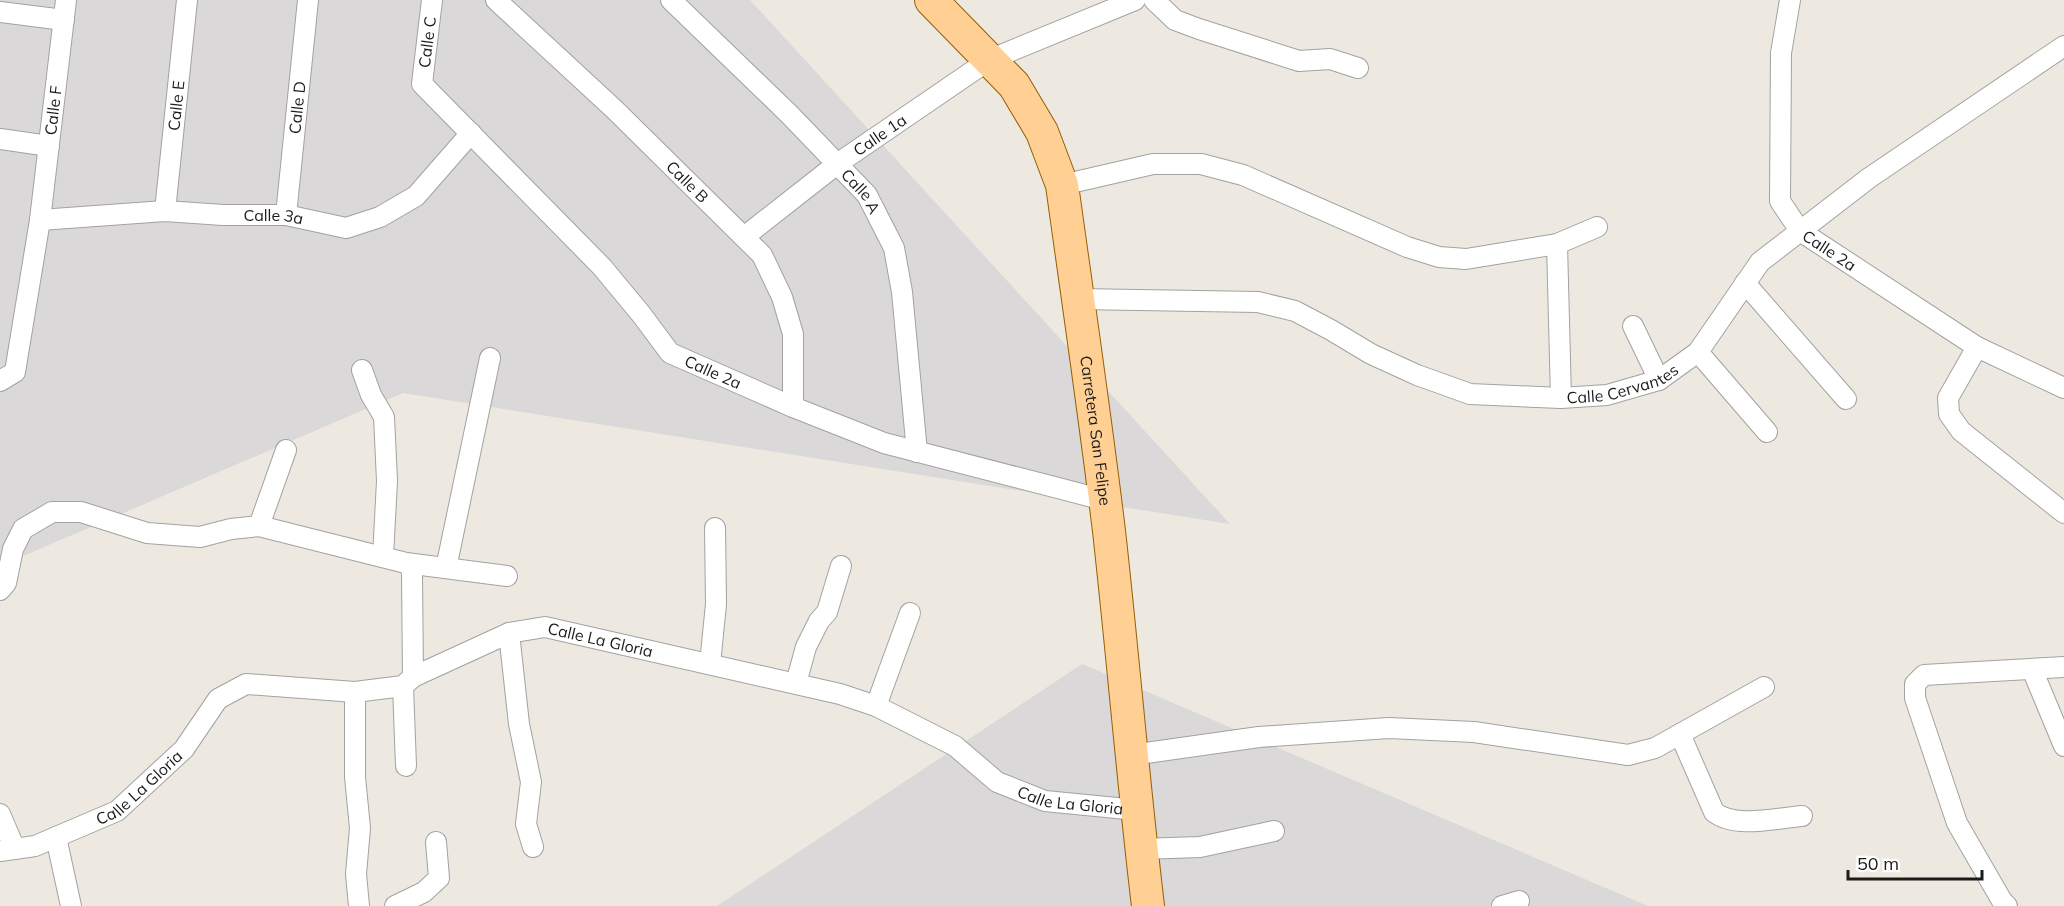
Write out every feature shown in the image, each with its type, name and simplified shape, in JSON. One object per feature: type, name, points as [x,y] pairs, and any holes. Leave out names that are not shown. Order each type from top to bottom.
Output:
[{"type":"main road","name":"Carretera San Felipe","points":[[931,0],[1014,85],[1042,132],[1062,185],[1104,500],[1149,906]]},
{"type":"street","name":"Calle F","points":[[8,377],[40,220],[66,0]]},
{"type":"street","name":"Calle E","points":[[165,211],[187,0]]},
{"type":"street","name":"Calle D","points":[[286,215],[308,0]]},
{"type":"street","name":"Calle C","points":[[422,84],[432,0]]},
{"type":"street","name":"Calle B","points":[[496,0],[614,109],[762,255],[782,297],[793,334],[793,407]]},
{"type":"street","name":"Calle A","points":[[671,0],[789,114],[867,195],[894,248],[902,292],[917,452]]},
{"type":"street","name":"Calle 1a","points":[[744,237],[837,164],[989,60],[1135,0]]},
{"type":"street","points":[[1154,0],[1175,20],[1199,29],[1299,61],[1330,59],[1358,68]]},
{"type":"street","name":"Calle 2a","points":[[1790,0],[1781,53],[1780,201],[1800,231],[1977,347],[2064,388]]},
{"type":"street","points":[[0,12],[64,20]]},
{"type":"street","name":"Calle Cervantes","points":[[1078,299],[1258,302],[1295,311],[1371,354],[1417,375],[1470,394],[1561,398],[1608,395],[1659,380],[1698,352],[1760,262],[1869,178],[2064,46]]},
{"type":"street","name":"Calle 2a","points":[[422,84],[602,267],[670,353],[793,407],[884,443],[1104,500]]},
{"type":"street","name":"Calle 3a","points":[[40,220],[165,211],[286,215],[346,228],[380,217],[416,196],[471,133]]},
{"type":"street","points":[[0,139],[49,146]]},
{"type":"street","points":[[1062,185],[1153,164],[1201,164],[1243,175],[1407,247],[1439,257],[1466,259],[1557,244],[1597,227]]},
{"type":"street","points":[[1557,244],[1561,398]]},
{"type":"street","points":[[1745,282],[1846,399]]},
{"type":"street","points":[[1633,326],[1659,380]]},
{"type":"street","points":[[1977,347],[1948,398],[1949,414],[1961,431],[2064,513]]},
{"type":"street","points":[[1698,352],[1767,432]]},
{"type":"street","points":[[446,568],[490,358]]},
{"type":"street","points":[[362,370],[371,395],[384,417],[387,481],[383,557]]},
{"type":"street","points":[[259,526],[286,450]]},
{"type":"street","points":[[0,590],[6,583],[13,549],[23,529],[52,512],[81,512],[147,533],[200,537],[231,529],[259,526],[406,562],[507,576]]},
{"type":"street","points":[[710,664],[716,604],[715,528]]},
{"type":"street","points":[[406,562],[411,567],[412,574],[406,766]]},
{"type":"street","points":[[796,683],[806,647],[826,612],[841,566]]},
{"type":"street","points":[[876,706],[910,613]]},
{"type":"street","name":"Calle La Gloria","points":[[8,850],[35,846],[117,811],[183,749],[218,699],[246,684],[355,692],[408,682],[509,633],[544,627],[840,694],[876,706],[955,746],[997,782],[1045,801],[1137,810]]},
{"type":"street","points":[[509,633],[519,724],[531,782],[526,824],[533,847]]},
{"type":"street","points":[[2007,906],[1957,823],[1915,698],[1915,684],[1924,675],[2064,667]]},
{"type":"street","points":[[2032,669],[2064,746]]},
{"type":"street","points":[[1132,755],[1259,737],[1389,728],[1474,732],[1628,756],[1656,748],[1764,687]]},
{"type":"street","points":[[355,692],[355,777],[360,828],[356,874],[359,906]]},
{"type":"street","points":[[1680,734],[1714,812],[1722,819],[1743,821],[1802,816]]},
{"type":"street","points":[[0,814],[8,850]]},
{"type":"street","points":[[1141,849],[1200,847],[1274,831]]},
{"type":"street","points":[[56,837],[71,906]]},
{"type":"street","points":[[395,906],[424,892],[439,878],[436,842]]},
{"type":"shaded area","points":[[0,0],[750,0],[1230,524],[403,393],[0,566]]},
{"type":"shaded area","points":[[1082,664],[1648,906],[717,906]]}]
